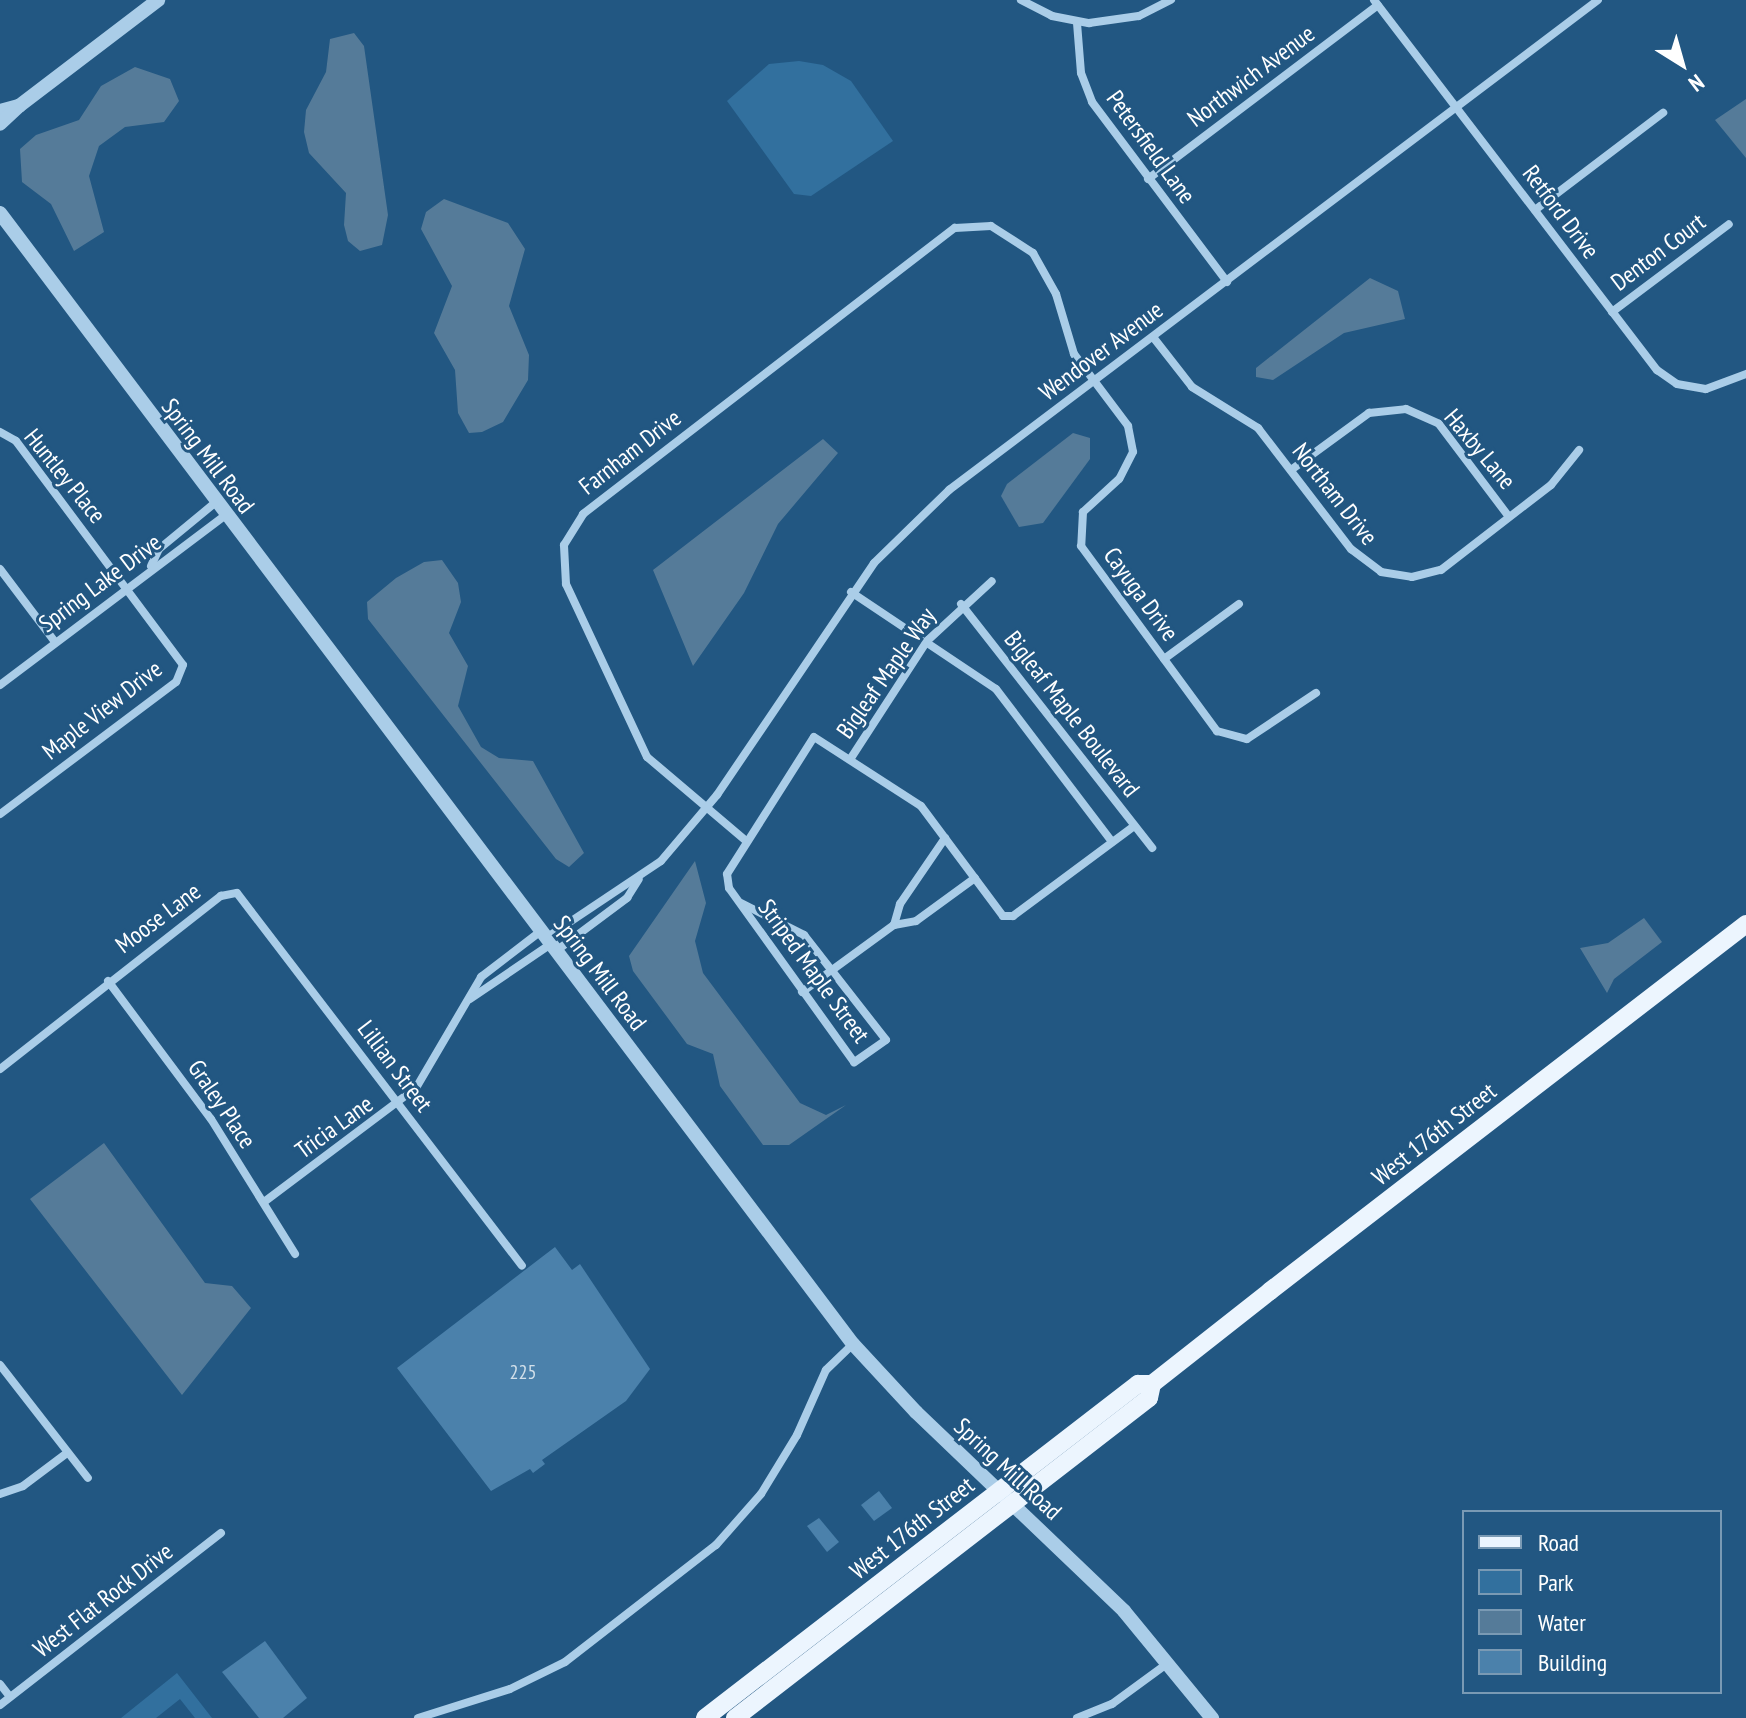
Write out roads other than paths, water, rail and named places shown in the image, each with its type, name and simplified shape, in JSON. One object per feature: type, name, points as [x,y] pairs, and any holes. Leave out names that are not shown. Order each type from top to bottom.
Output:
[{"type":"main road","name":"West 176th Street","points":[[705,1718],[1006,1497],[1149,1398],[1152,1384],[1746,924]]},
{"type":"main road","name":"West 176th Street","points":[[735,1718],[1006,1497]]},
{"type":"street","points":[[0,124],[19,106],[158,0]]},
{"type":"street","points":[[1021,0],[1077,23],[1127,20],[1171,0]]},
{"type":"street","name":"Wendover Avenue","points":[[549,941],[622,883],[639,879],[706,809],[851,592],[949,490],[1598,0]]},
{"type":"street","name":"Retford Drive","points":[[1376,2],[1612,312],[1670,380],[1716,388],[1746,374]]},
{"type":"street","name":"Northwich Avenue","points":[[1148,179],[1376,2]]},
{"type":"street","name":"Petersfield Lane","points":[[1077,23],[1088,93],[1148,179],[1227,282]]},
{"type":"street","points":[[0,111],[19,106]]},
{"type":"street","points":[[1535,210],[1663,113]]},
{"type":"street","name":"Spring Mill Road","points":[[0,213],[853,1344],[1169,1662],[1212,1718]]},
{"type":"street","name":"Cayuga Drive","points":[[983,224],[1006,231],[1033,253],[1056,294],[1074,354],[1128,426],[1133,452],[1119,479],[1083,512],[1081,546],[1217,731],[1234,737],[1265,731],[1316,693]]},
{"type":"street","name":"Farnham Drive","points":[[706,809],[647,757],[566,584],[561,559],[569,534],[611,492],[928,245],[955,228],[983,224]]},
{"type":"street","name":"Denton Court","points":[[1612,312],[1729,224]]},
{"type":"street","name":"Northam Drive","points":[[1153,337],[1192,387],[1246,416],[1366,565],[1396,576],[1441,570],[1551,485],[1579,450]]},
{"type":"street","name":"Haxby Lane","points":[[1291,470],[1369,413],[1406,409],[1439,424],[1509,517]]},
{"type":"street","name":"Huntley Place","points":[[0,432],[16,441],[126,586]]},
{"type":"street","points":[[151,566],[159,549],[216,502]]},
{"type":"street","name":"Spring Lake Drive","points":[[0,685],[151,566],[226,515]]},
{"type":"street","points":[[0,569],[55,642]]},
{"type":"street","name":"Bigleaf Maple Way","points":[[745,840],[814,737],[851,758],[927,641],[961,604],[992,581]]},
{"type":"street","name":"Maple View Drive","points":[[0,814],[181,675],[180,654],[126,586]]},
{"type":"street","name":"Bigleaf Maple Boulevard","points":[[851,592],[996,689],[1112,842]]},
{"type":"street","name":"Bigleaf Maple Boulevard","points":[[961,604],[1152,848]]},
{"type":"street","points":[[1164,659],[1239,604]]},
{"type":"street","points":[[851,758],[921,806],[1003,916],[1013,916],[1134,826]]},
{"type":"street","points":[[706,809],[745,840]]},
{"type":"street","points":[[894,925],[900,904],[945,838]]},
{"type":"street","name":"Striped Maple Street","points":[[741,903],[804,935],[886,1040],[854,1062],[802,992],[741,903],[727,874],[745,840]]},
{"type":"street","points":[[802,992],[894,925],[916,921],[975,878]]},
{"type":"street","points":[[469,1000],[481,977],[627,898],[639,879]]},
{"type":"street","name":"Moose Lane","points":[[0,1069],[108,981],[234,892]]},
{"type":"street","name":"Lillian Street","points":[[234,892],[522,1266]]},
{"type":"street","name":"Tricia Lane","points":[[264,1202],[399,1104],[416,1088],[469,1000],[549,941]]},
{"type":"street","name":"Graley Place","points":[[108,981],[264,1202],[273,1226],[295,1254]]},
{"type":"street","points":[[418,1718],[510,1689],[565,1662],[716,1545],[775,1472],[826,1370],[853,1344]]},
{"type":"street","points":[[0,1365],[88,1478]]},
{"type":"street","points":[[0,1494],[23,1486],[67,1453]]},
{"type":"street","name":"West Flat Rock Drive","points":[[0,1705],[221,1533]]},
{"type":"street","points":[[1077,1718],[1112,1704],[1169,1662]]},
{"type":"street","points":[[0,1684],[10,1697]]},
{"type":"water","points":[[354,33],[364,46],[388,215],[382,245],[360,251],[348,241],[344,225],[346,193],[309,153],[304,132],[306,110],[326,72],[330,39]]},
{"type":"water","points":[[135,67],[170,79],[179,101],[164,122],[125,127],[99,146],[89,176],[104,232],[74,251],[51,204],[22,182],[20,149],[36,135],[79,120],[101,86]]},
{"type":"water","points":[[1746,99],[1746,158],[1715,120]]},
{"type":"water","points":[[444,199],[508,223],[525,249],[509,306],[529,355],[528,380],[503,422],[482,432],[469,433],[458,413],[455,370],[434,333],[452,286],[421,229],[426,212]]},
{"type":"water","points":[[1370,278],[1398,291],[1405,319],[1344,333],[1273,380],[1256,377],[1256,368]]},
{"type":"water","points":[[1073,433],[1090,438],[1090,459],[1043,523],[1019,527],[1001,496],[1007,484]]},
{"type":"water","points":[[823,439],[838,453],[778,524],[744,593],[693,666],[653,570]]},
{"type":"water","points":[[442,560],[458,583],[461,602],[449,633],[468,666],[458,706],[481,747],[499,758],[533,761],[584,853],[569,867],[556,859],[368,619],[367,602],[396,578],[424,562]]},
{"type":"water","points":[[695,861],[706,903],[695,941],[703,973],[800,1103],[826,1115],[846,1105],[789,1145],[763,1145],[720,1086],[713,1054],[687,1044],[633,971],[629,956]]},
{"type":"water","points":[[1644,918],[1662,942],[1614,979],[1607,993],[1580,948],[1608,943]]},
{"type":"water","points":[[104,1143],[205,1283],[232,1286],[251,1308],[182,1395],[30,1199]]}]
